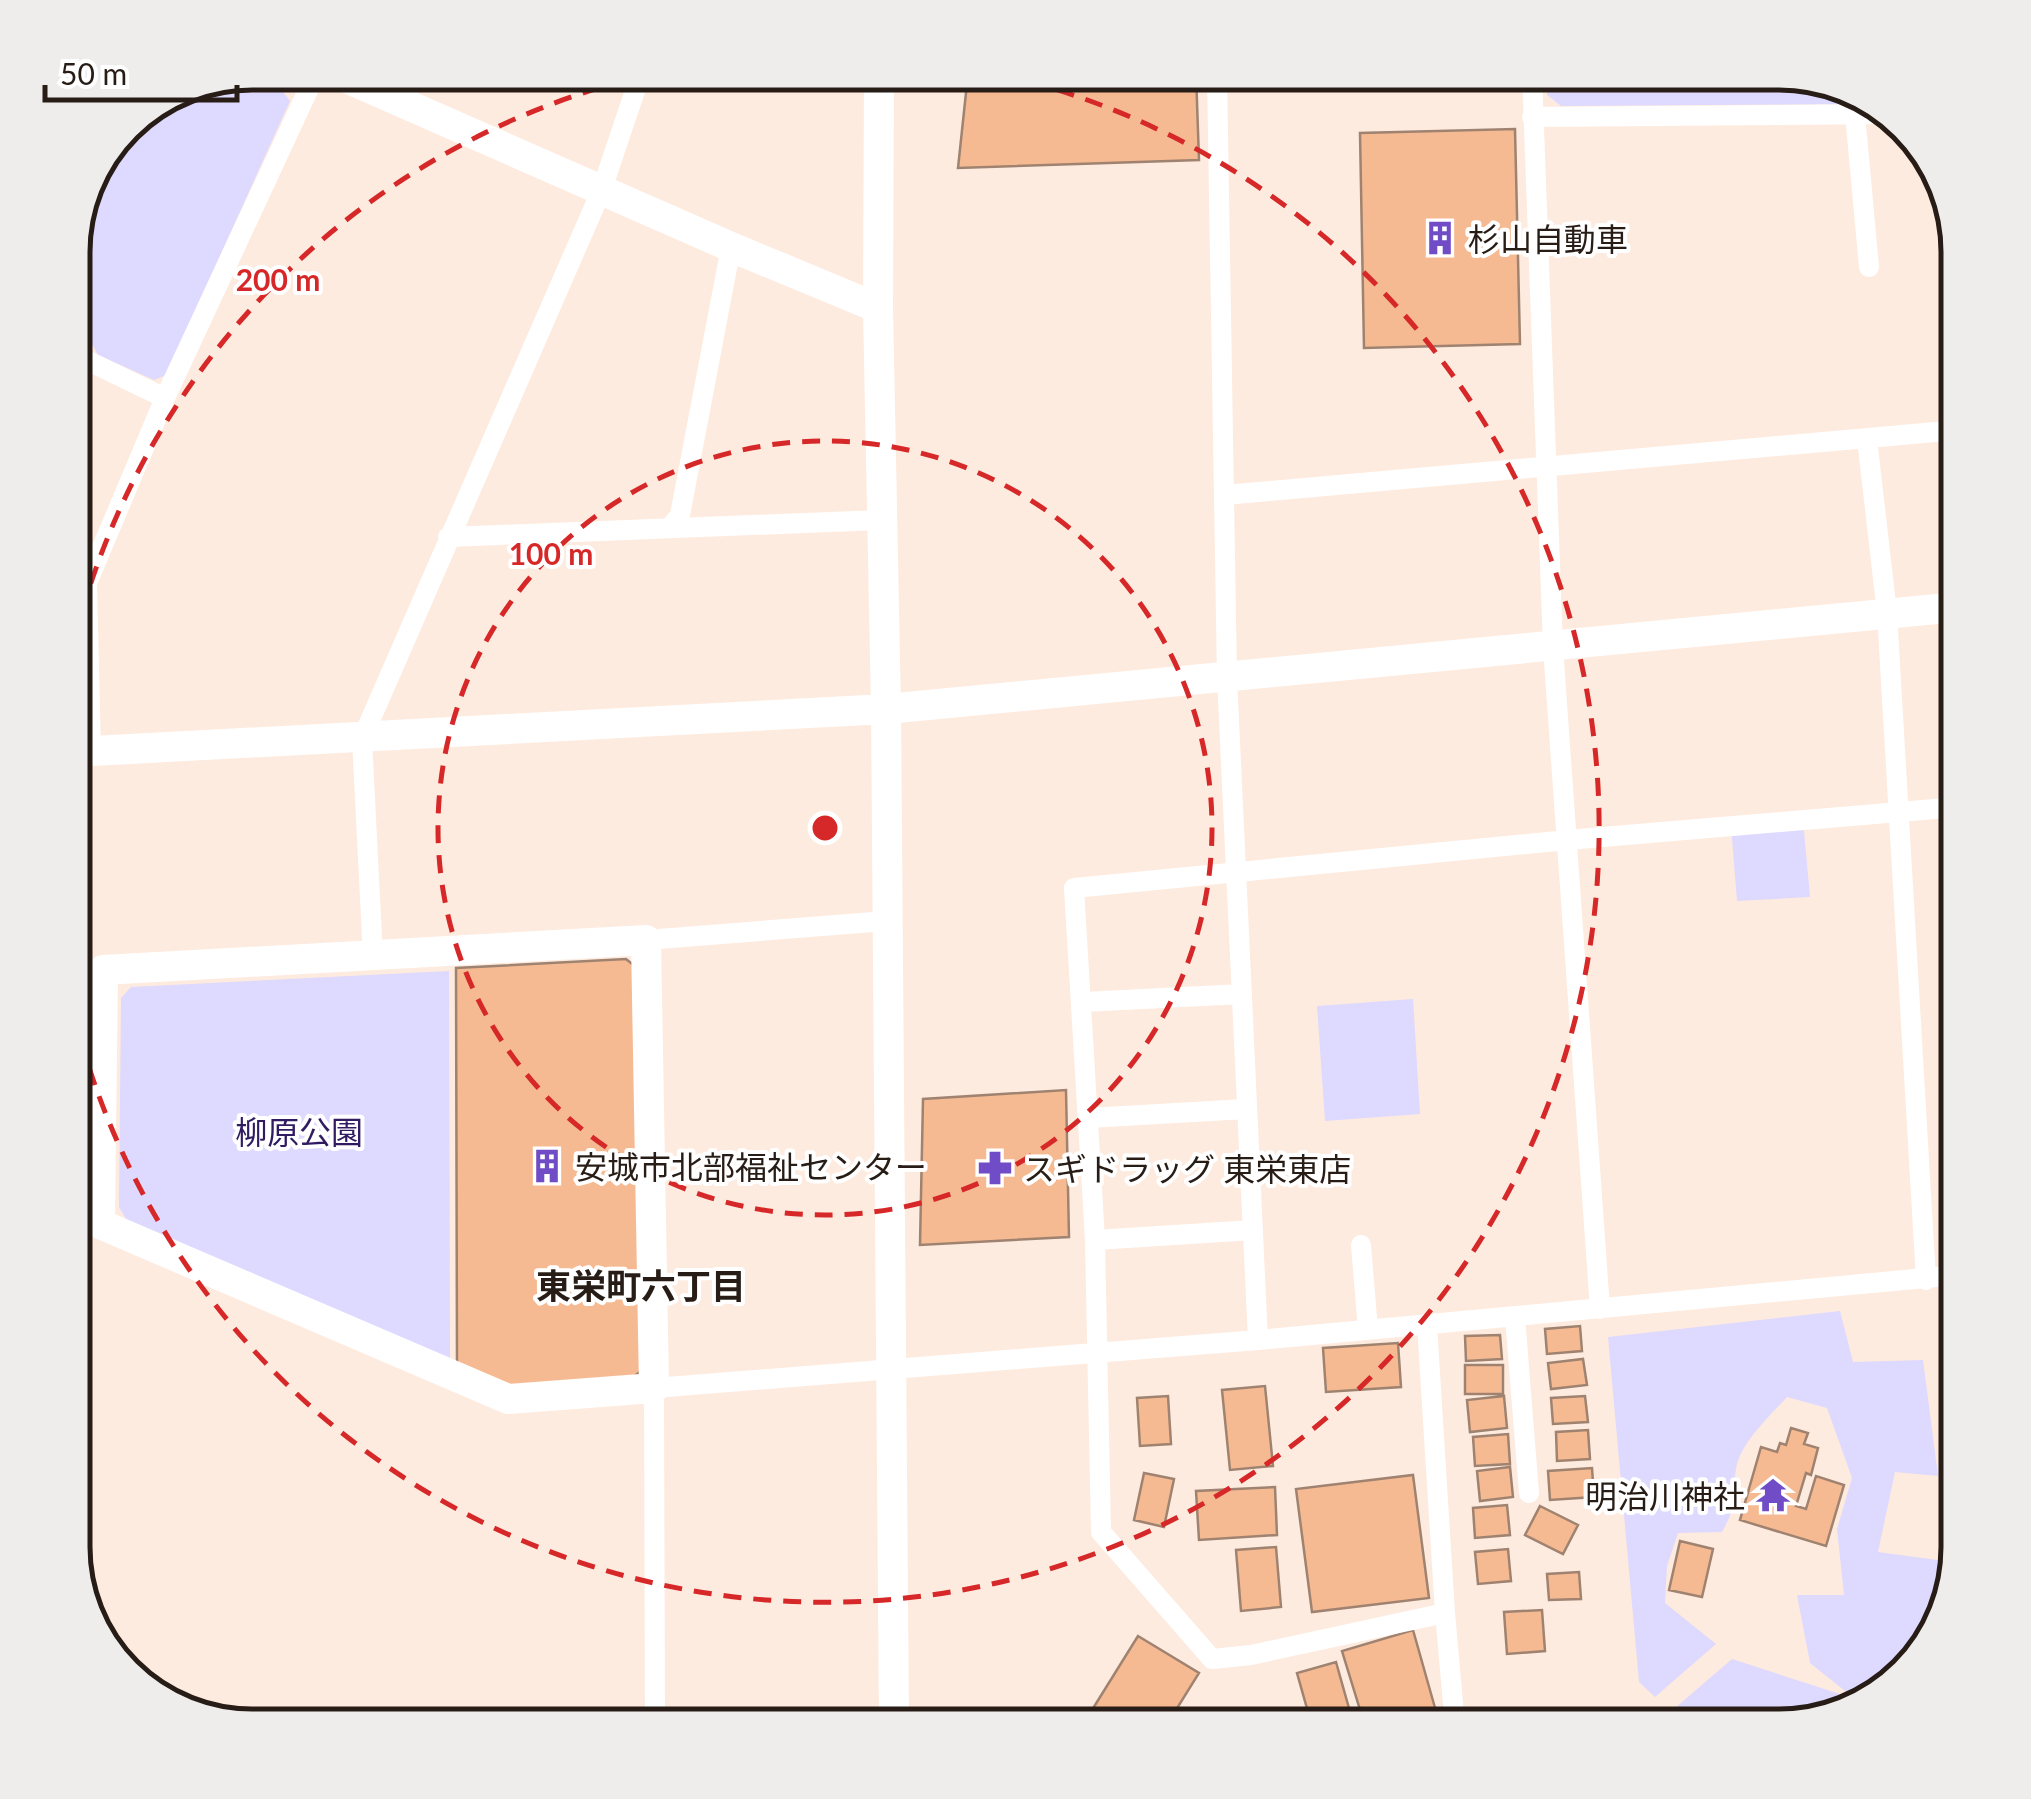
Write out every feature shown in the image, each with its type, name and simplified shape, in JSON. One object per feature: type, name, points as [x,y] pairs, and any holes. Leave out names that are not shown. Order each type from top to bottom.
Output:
[{"type":"street","points":[[90,576],[165,398],[308,90]]},
{"type":"street","points":[[376,90],[878,308]]},
{"type":"street","points":[[373,957],[362,739],[602,189],[634,90]]},
{"type":"street","points":[[879,90],[894,1709]]},
{"type":"street","points":[[1217,90],[1227,678],[1258,1340]]},
{"type":"street","points":[[1532,90],[1553,647],[1600,1309]]},
{"type":"street","points":[[1855,114],[1869,267]]},
{"type":"street","points":[[1532,117],[1863,114]]},
{"type":"street","points":[[670,528],[680,515],[731,247]]},
{"type":"street","points":[[90,362],[165,398]]},
{"type":"street","points":[[1226,495],[1941,432]]},
{"type":"street","points":[[1868,440],[1887,613],[1926,1280]]},
{"type":"street","points":[[448,537],[881,520]]},
{"type":"street","points":[[90,752],[886,710],[1941,609]]},
{"type":"street","points":[[1445,1613],[1251,1655],[1212,1659],[1101,1532],[1095,1240],[1074,888],[1941,808]]},
{"type":"street","points":[[886,921],[646,940],[103,970],[100,1224],[508,1399],[1258,1340],[1941,1277]]},
{"type":"street","points":[[646,940],[656,1709]]},
{"type":"street","points":[[1082,1002],[1242,994]]},
{"type":"street","points":[[1088,1118],[1246,1110]]},
{"type":"street","points":[[1095,1240],[1253,1230]]},
{"type":"street","points":[[1362,1245],[1368,1330]]},
{"type":"street","points":[[1515,1317],[1529,1492]]},
{"type":"street","points":[[1428,1324],[1454,1709]]},
{"type":"green space","points":[[282,90],[290,101],[166,375],[154,380],[98,355],[92,344],[91,234],[102,190],[117,162],[137,137],[190,102],[220,93]]},
{"type":"green space","points":[[1547,90],[1779,90],[1811,93],[1845,104],[1561,106],[1547,95]]},
{"type":"green space","points":[[1803,820],[1810,897],[1737,901],[1731,826]]},
{"type":"green space","name":"柳原公園","points":[[449,971],[450,1361],[126,1219],[119,1207],[121,998],[131,987]]},
{"type":"green space","points":[[1413,999],[1420,1114],[1325,1121],[1317,1006]]},
{"type":"green space","points":[[1840,1311],[1853,1362],[1923,1360],[1938,1476],[1895,1472],[1878,1552],[1940,1560],[1938,1579],[1929,1609],[1894,1662],[1848,1693],[1810,1663],[1797,1595],[1844,1595],[1837,1529],[1852,1478],[1827,1408],[1787,1397],[1743,1449],[1736,1469],[1733,1506],[1722,1532],[1678,1533],[1667,1566],[1665,1603],[1716,1644],[1655,1697],[1639,1682],[1608,1337]]},
{"type":"green space","points":[[1732,1659],[1844,1695],[1811,1706],[1779,1709],[1674,1709]]},
{"type":"building","points":[[966,90],[1197,90],[1199,160],[958,168]]},
{"type":"building","name":"杉山自動車","points":[[1515,129],[1520,344],[1364,348],[1360,133]]},
{"type":"building","name":"安城市北部福祉センター","points":[[626,959],[636,967],[641,1371],[632,1378],[511,1388],[457,1363],[456,968]]},
{"type":"building","name":"スギドラッグ 東栄東店","points":[[1066,1090],[1069,1237],[920,1245],[923,1099]]},
{"type":"building","points":[[1580,1326],[1582,1351],[1547,1354],[1545,1329]]},
{"type":"building","points":[[1500,1335],[1502,1359],[1466,1361],[1465,1336]]},
{"type":"building","points":[[1398,1343],[1401,1387],[1326,1392],[1323,1348]]},
{"type":"building","points":[[1583,1359],[1587,1385],[1551,1389],[1548,1363]]},
{"type":"building","points":[[1465,1365],[1503,1365],[1503,1394],[1465,1394]]},
{"type":"building","points":[[1265,1386],[1273,1466],[1230,1470],[1222,1390]]},
{"type":"building","points":[[1168,1396],[1171,1444],[1140,1446],[1137,1398]]},
{"type":"building","points":[[1504,1396],[1507,1428],[1470,1432],[1467,1400]]},
{"type":"building","points":[[1585,1396],[1588,1422],[1553,1424],[1551,1398]]},
{"type":"building","name":"明治川神社","points":[[1791,1428],[1808,1433],[1804,1444],[1818,1448],[1811,1475],[1806,1473],[1796,1506],[1806,1509],[1816,1476],[1844,1485],[1826,1546],[1740,1520],[1761,1447],[1777,1452],[1780,1443],[1786,1445]]},
{"type":"building","points":[[1588,1430],[1590,1459],[1557,1461],[1556,1432]]},
{"type":"building","points":[[1508,1434],[1510,1464],[1475,1466],[1473,1437]]},
{"type":"building","points":[[1510,1467],[1513,1497],[1480,1501],[1477,1471]]},
{"type":"building","points":[[1592,1468],[1594,1497],[1550,1500],[1548,1471]]},
{"type":"building","points":[[1144,1473],[1174,1479],[1164,1527],[1134,1520]]},
{"type":"building","points":[[1413,1475],[1429,1598],[1312,1612],[1296,1489]]},
{"type":"building","points":[[1275,1487],[1277,1535],[1199,1540],[1196,1491]]},
{"type":"building","points":[[1507,1505],[1510,1535],[1475,1538],[1473,1508]]},
{"type":"building","points":[[1540,1506],[1578,1525],[1563,1554],[1525,1535]]},
{"type":"building","points":[[1680,1541],[1713,1549],[1702,1597],[1669,1590]]},
{"type":"building","points":[[1276,1547],[1281,1607],[1241,1611],[1236,1550]]},
{"type":"building","points":[[1508,1549],[1511,1581],[1478,1584],[1475,1552]]},
{"type":"building","points":[[1579,1572],[1581,1599],[1549,1600],[1547,1574]]},
{"type":"building","points":[[1542,1610],[1545,1651],[1507,1654],[1504,1612]]},
{"type":"building","points":[[1413,1630],[1435,1709],[1360,1709],[1342,1651]]},
{"type":"building","points":[[1138,1636],[1199,1673],[1177,1709],[1093,1709]]},
{"type":"building","points":[[1336,1662],[1349,1709],[1307,1709],[1297,1673]]},
{"type":"place","name":"杉山自動車","points":[[1440,238]]},
{"type":"place","name":"安城市北部福祉センター","points":[[547,1166]]},
{"type":"place","name":"スギドラッグ 東栄東店","points":[[995,1168]]},
{"type":"place","name":"明治川神社","points":[[1773,1495]]},
{"type":"district","name":"東栄町六丁目","points":[[641,1285]]}]
